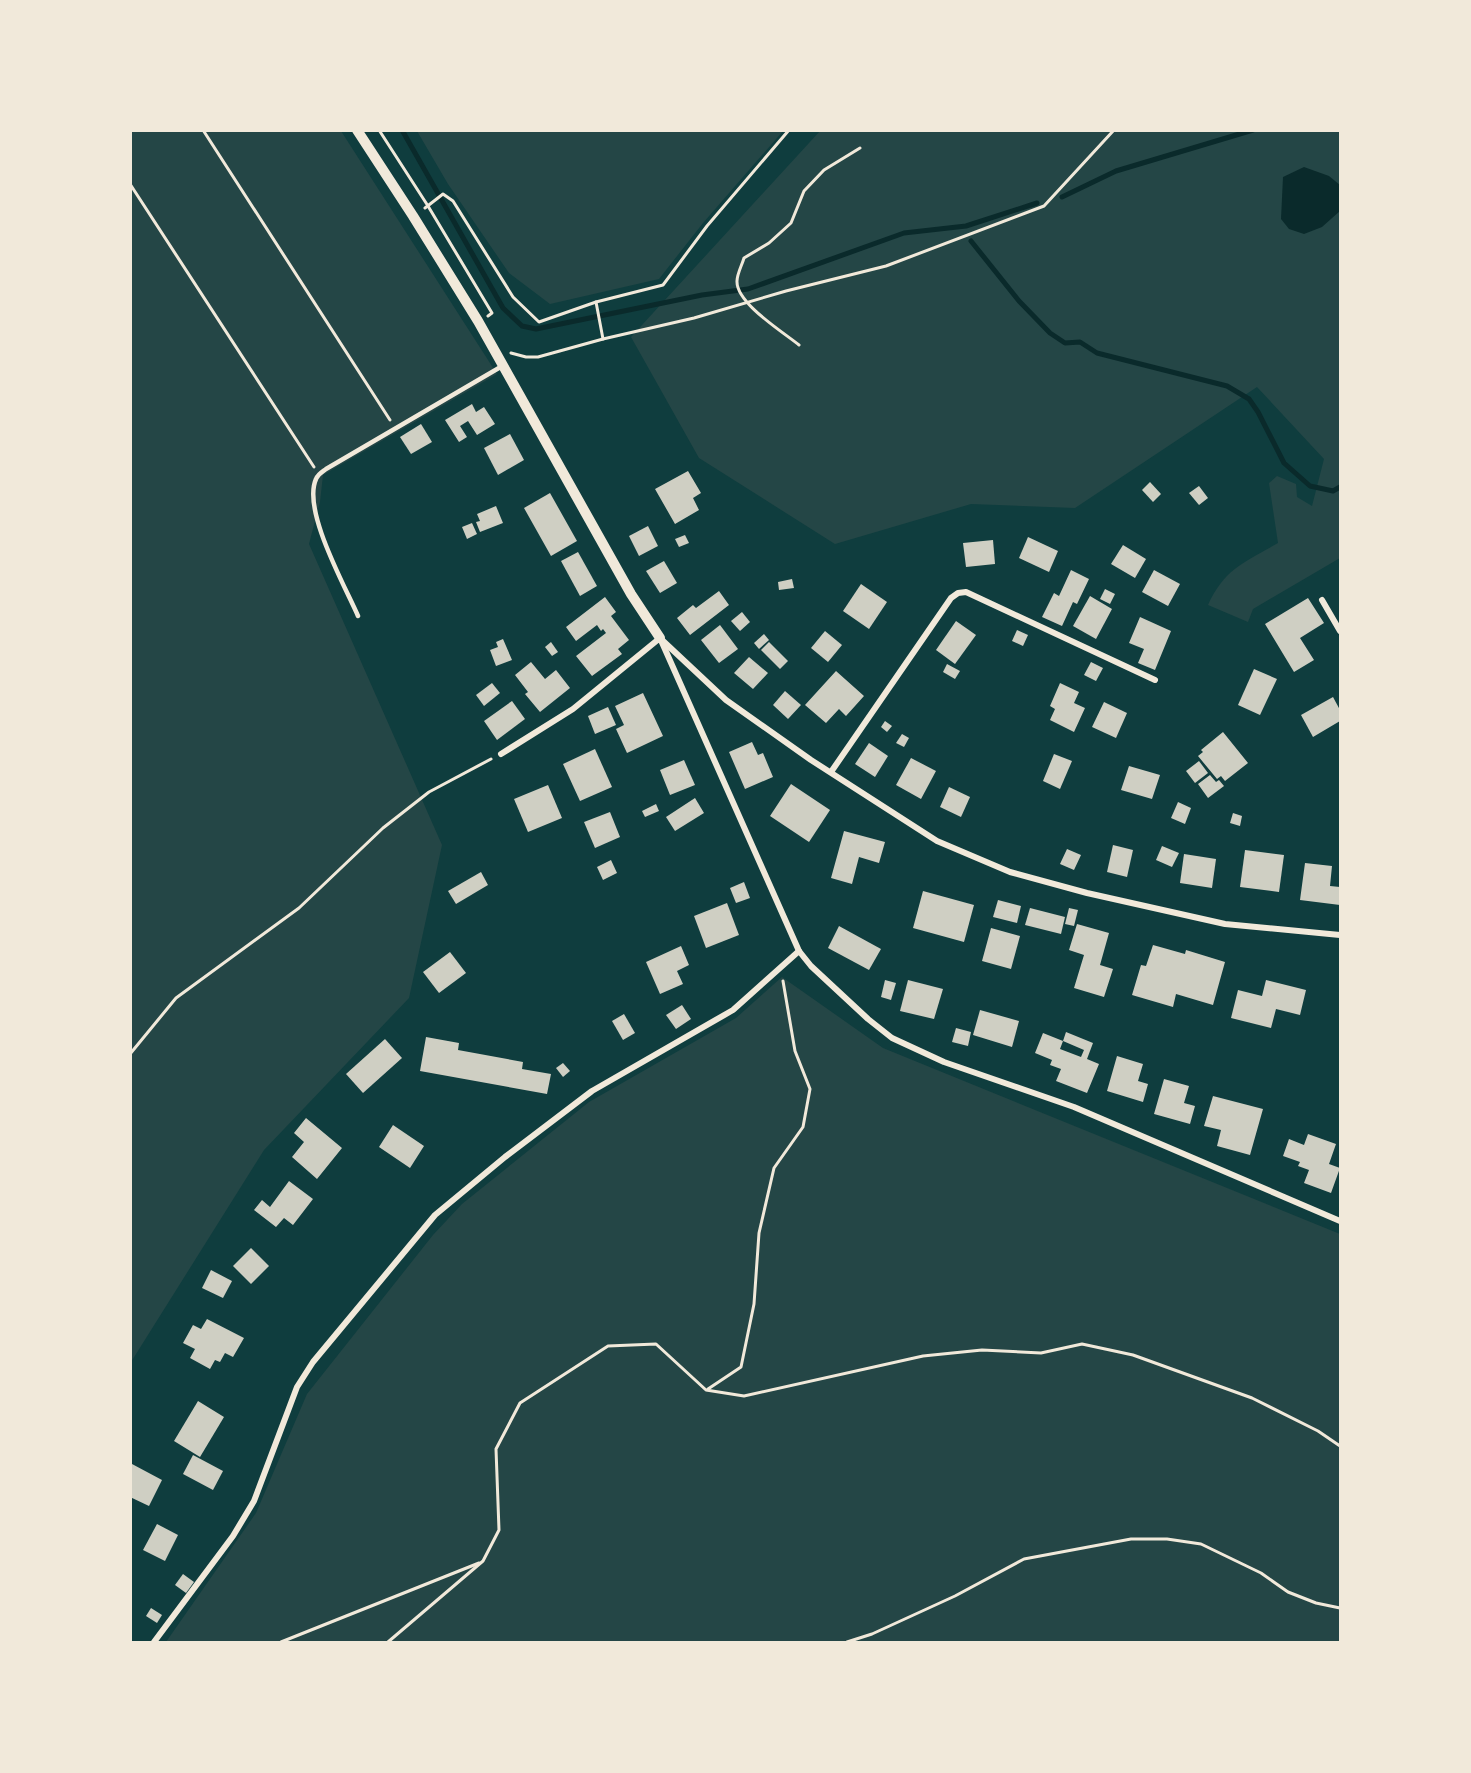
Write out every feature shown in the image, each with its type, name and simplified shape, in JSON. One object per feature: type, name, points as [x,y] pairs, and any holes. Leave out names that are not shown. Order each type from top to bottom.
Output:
[{"type":"street","points":[[357,130],[478,321],[631,594],[660,638],[799,951],[811,966],[892,1038],[944,1062],[1074,1107],[1341,1221]]},
{"type":"street","points":[[831,772],[951,598],[958,593],[966,592],[1155,680]]},
{"type":"street","points":[[1322,600],[1341,631]]},
{"type":"street","points":[[501,754],[573,709],[660,638]]},
{"type":"street","points":[[660,638],[726,700],[937,842],[1010,872],[1087,893],[1225,924],[1341,935]]},
{"type":"street","points":[[154,1642],[232,1536],[254,1501],[297,1387],[313,1362],[435,1215],[505,1157],[592,1091],[733,1010],[799,951]]},
{"type":"lane","points":[[358,616],[319,528],[314,508],[316,479],[319,474],[504,366]]},
{"type":"path","points":[[203,130],[396,429]]},
{"type":"path","points":[[379,130],[428,206],[492,314],[478,321]]},
{"type":"path","points":[[428,206],[443,194],[453,201],[513,297],[539,322],[596,302],[663,285],[707,226],[789,130]]},
{"type":"path","points":[[495,350],[526,357],[538,357],[694,318],[786,291],[886,267],[1044,206],[1114,130]]},
{"type":"path","points":[[799,345],[748,303],[741,294],[737,281],[744,258],[769,243],[791,223],[804,191],[824,170],[860,148]]},
{"type":"path","points":[[130,184],[319,474]]},
{"type":"path","points":[[596,302],[603,339]]},
{"type":"path","points":[[130,1054],[176,998],[299,908],[383,828],[429,792],[501,754]]},
{"type":"path","points":[[706,1390],[741,1367],[754,1304],[759,1233],[774,1168],[803,1127],[810,1089],[795,1051],[783,983],[799,951]]},
{"type":"path","points":[[390,1642],[483,1561],[499,1530],[496,1449],[520,1403],[608,1346],[656,1344],[706,1390],[744,1396],[923,1356],[982,1350],[1041,1353],[1082,1344],[1133,1355],[1252,1398],[1318,1431],[1341,1446]]},
{"type":"path","points":[[847,1642],[872,1634],[955,1596],[1024,1559],[1131,1539],[1167,1539],[1201,1544],[1262,1573],[1288,1592],[1316,1603],[1341,1608]]},
{"type":"path","points":[[280,1642],[483,1561]]},
{"type":"shaded area","points":[[131,131],[341,131],[497,374],[323,475],[320,502],[309,544],[442,845],[409,998],[264,1150],[131,1362]]},
{"type":"shaded area","points":[[417,131],[783,131],[703,223],[659,279],[550,304],[509,273],[448,184]]},
{"type":"shaded area","points":[[820,131],[1340,131],[1340,558],[1253,609],[1248,622],[1208,605],[1229,574],[1278,543],[1269,483],[1277,476],[1296,484],[1297,497],[1312,506],[1324,459],[1257,387],[1075,508],[971,504],[835,544],[699,458],[631,337]]},
{"type":"shaded area","points":[[1304,167],[1329,176],[1340,185],[1340,211],[1322,227],[1304,234],[1289,229],[1281,219],[1283,177]]},
{"type":"shaded area","points":[[782,977],[883,1048],[1340,1234],[1340,1642],[166,1642],[256,1513],[307,1394],[433,1235],[462,1204],[589,1102],[736,1018]]},
{"type":"building","points":[[472,404],[476,412],[484,407],[495,424],[477,435],[468,421],[460,426],[467,437],[459,442],[445,420]]},
{"type":"building","points":[[421,424],[432,442],[411,454],[400,437]]},
{"type":"building","points":[[510,434],[524,460],[498,475],[484,448]]},
{"type":"building","points":[[688,471],[701,493],[693,498],[699,510],[675,524],[655,489]]},
{"type":"building","points":[[1150,482],[1161,494],[1153,502],[1142,490]]},
{"type":"building","points":[[1199,486],[1208,498],[1199,505],[1189,493]]},
{"type":"building","points":[[550,493],[577,541],[551,556],[524,508]]},
{"type":"building","points":[[496,506],[503,523],[480,532],[476,522],[480,521],[477,514]]},
{"type":"building","points":[[472,523],[477,534],[467,539],[462,527]]},
{"type":"building","points":[[648,526],[658,546],[639,556],[629,536]]},
{"type":"building","points":[[685,535],[689,543],[679,547],[675,539]]},
{"type":"building","points":[[1028,537],[1058,551],[1049,572],[1019,558]]},
{"type":"building","points":[[993,540],[995,564],[966,567],[963,543]]},
{"type":"building","points":[[1123,545],[1146,559],[1135,578],[1111,564]]},
{"type":"building","points":[[578,552],[597,586],[580,596],[561,561]]},
{"type":"building","points":[[664,561],[677,583],[660,593],[646,571]]},
{"type":"building","points":[[1071,570],[1089,579],[1077,604],[1073,602],[1062,626],[1042,617],[1054,593],[1059,596]]},
{"type":"building","points":[[1154,570],[1180,584],[1168,606],[1142,592]]},
{"type":"building","points":[[792,579],[794,588],[779,590],[778,582]]},
{"type":"building","points":[[861,584],[887,602],[869,629],[843,611]]},
{"type":"building","points":[[1105,589],[1115,594],[1110,604],[1100,599]]},
{"type":"building","points":[[719,591],[729,605],[690,635],[677,618],[693,605],[696,608]]},
{"type":"building","points":[[1090,596],[1112,609],[1096,639],[1073,626]]},
{"type":"building","points":[[605,597],[616,612],[611,616],[629,640],[618,649],[622,654],[592,676],[576,656],[606,633],[603,629],[601,631],[597,625],[576,641],[566,627]]},
{"type":"building","points":[[1308,598],[1324,623],[1300,638],[1314,660],[1294,672],[1265,624]]},
{"type":"building","points":[[742,612],[750,622],[740,631],[731,621]]},
{"type":"building","points":[[1140,617],[1171,631],[1155,670],[1138,663],[1144,649],[1129,643]]},
{"type":"building","points":[[956,621],[976,635],[955,664],[936,650]]},
{"type":"building","points":[[720,625],[738,649],[719,663],[701,640]]},
{"type":"building","points":[[1017,630],[1028,635],[1023,646],[1012,641]]},
{"type":"building","points":[[825,631],[842,645],[828,662],[811,648]]},
{"type":"building","points":[[764,634],[769,640],[759,649],[754,643]]},
{"type":"building","points":[[503,639],[512,660],[496,666],[490,650],[498,647],[496,642]]},
{"type":"building","points":[[551,642],[558,652],[552,656],[545,647]]},
{"type":"building","points":[[769,642],[788,661],[780,669],[761,650]]},
{"type":"building","points":[[749,657],[768,673],[753,689],[734,673]]},
{"type":"building","points":[[531,662],[545,679],[556,670],[570,688],[540,712],[525,694],[528,692],[515,675]]},
{"type":"building","points":[[1091,662],[1103,668],[1096,681],[1084,675]]},
{"type":"building","points":[[947,664],[960,671],[955,679],[943,672]]},
{"type":"building","points":[[1254,669],[1277,679],[1260,715],[1238,705]]},
{"type":"building","points":[[836,671],[864,696],[846,716],[839,709],[826,723],[805,705]]},
{"type":"building","points":[[492,683],[500,693],[484,706],[476,695]]},
{"type":"building","points":[[1060,683],[1079,692],[1074,703],[1085,708],[1074,732],[1050,720],[1055,709],[1050,706]]},
{"type":"building","points":[[785,691],[801,705],[788,719],[773,705]]},
{"type":"building","points":[[643,693],[663,736],[627,753],[616,729],[624,725],[615,706]]},
{"type":"building","points":[[1333,697],[1340,710],[1340,721],[1313,737],[1301,715]]},
{"type":"building","points":[[512,701],[525,719],[497,740],[484,721]]},
{"type":"building","points":[[1104,702],[1127,713],[1116,738],[1092,727]]},
{"type":"building","points":[[608,707],[616,725],[595,734],[588,716]]},
{"type":"building","points":[[885,721],[892,726],[887,732],[881,727]]},
{"type":"building","points":[[1223,732],[1248,763],[1225,781],[1221,776],[1217,779],[1198,756],[1203,752],[1201,750]]},
{"type":"building","points":[[902,734],[909,738],[904,747],[896,743]]},
{"type":"building","points":[[752,742],[758,755],[763,753],[773,777],[745,789],[729,752]]},
{"type":"building","points":[[869,743],[888,756],[875,777],[855,764]]},
{"type":"building","points":[[595,749],[612,787],[580,801],[563,764]]},
{"type":"building","points":[[1054,754],[1072,761],[1060,789],[1043,781]]},
{"type":"building","points":[[911,758],[936,771],[921,799],[896,785]]},
{"type":"building","points":[[684,760],[695,785],[670,795],[660,770]]},
{"type":"building","points":[[1199,761],[1208,773],[1195,783],[1186,771]]},
{"type":"building","points":[[1129,766],[1160,775],[1152,799],[1121,790]]},
{"type":"building","points":[[1210,775],[1224,786],[1208,798],[1198,784]]},
{"type":"building","points":[[791,784],[830,810],[809,842],[770,816]]},
{"type":"building","points":[[548,785],[562,818],[528,832],[514,799]]},
{"type":"building","points":[[949,787],[970,797],[961,817],[940,807]]},
{"type":"building","points":[[695,798],[704,813],[675,831],[666,817]]},
{"type":"building","points":[[1178,802],[1191,808],[1185,824],[1171,818]]},
{"type":"building","points":[[656,804],[659,811],[645,817],[642,811]]},
{"type":"building","points":[[610,812],[620,837],[595,848],[584,822]]},
{"type":"building","points":[[1233,813],[1242,816],[1240,826],[1230,823]]},
{"type":"building","points":[[844,831],[885,842],[879,863],[859,857],[852,884],[831,878]]},
{"type":"building","points":[[1113,845],[1133,850],[1127,877],[1107,872]]},
{"type":"building","points":[[1162,846],[1179,853],[1172,867],[1156,860]]},
{"type":"building","points":[[1067,849],[1081,855],[1074,870],[1060,864]]},
{"type":"building","points":[[1245,850],[1284,855],[1279,892],[1240,887]]},
{"type":"building","points":[[1184,854],[1216,859],[1212,888],[1180,883]]},
{"type":"building","points":[[611,860],[617,873],[603,880],[597,867]]},
{"type":"building","points":[[1305,863],[1332,866],[1330,886],[1340,887],[1340,905],[1300,900]]},
{"type":"building","points":[[481,872],[488,885],[456,904],[448,891]]},
{"type":"building","points":[[744,882],[750,898],[736,903],[730,888]]},
{"type":"building","points":[[923,891],[974,905],[964,942],[913,928]]},
{"type":"building","points":[[998,900],[1021,906],[1017,923],[993,917]]},
{"type":"building","points":[[727,903],[739,935],[706,948],[694,916]]},
{"type":"building","points":[[1030,908],[1065,917],[1061,934],[1025,925]]},
{"type":"building","points":[[1069,908],[1078,910],[1074,926],[1065,924]]},
{"type":"building","points":[[1077,924],[1109,933],[1100,965],[1113,969],[1104,997],[1074,988],[1084,955],[1069,950]]},
{"type":"building","points":[[839,926],[881,949],[869,970],[828,948]]},
{"type":"building","points":[[991,928],[1020,936],[1011,969],[982,961]]},
{"type":"building","points":[[1153,945],[1185,954],[1186,950],[1225,962],[1213,1005],[1176,994],[1173,1007],[1132,995],[1141,965],[1146,966]]},
{"type":"building","points":[[681,946],[689,965],[677,971],[683,984],[660,994],[646,962]]},
{"type":"building","points":[[450,952],[466,973],[439,993],[423,972]]},
{"type":"building","points":[[885,980],[896,983],[891,1000],[881,997]]},
{"type":"building","points":[[908,980],[943,989],[934,1019],[900,1011]]},
{"type":"building","points":[[1266,980],[1306,990],[1300,1015],[1276,1009],[1271,1028],[1231,1018],[1238,990],[1262,996]]},
{"type":"building","points":[[682,1005],[691,1019],[676,1029],[666,1015]]},
{"type":"building","points":[[980,1010],[1019,1021],[1012,1047],[973,1035]]},
{"type":"building","points":[[624,1014],[635,1033],[623,1040],[612,1021]]},
{"type":"building","points":[[956,1028],[971,1032],[968,1046],[952,1042]]},
{"type":"building","points":[[1066,1032],[1093,1043],[1087,1059],[1099,1064],[1087,1093],[1056,1081],[1061,1069],[1050,1065],[1052,1060],[1035,1053],[1043,1033],[1063,1041]],"holes":[[[1063,1041],[1084,1050],[1081,1057],[1060,1049]]]},
{"type":"building","points":[[426,1037],[459,1043],[458,1050],[523,1062],[522,1069],[551,1074],[547,1094],[420,1071]]},
{"type":"building","points":[[385,1039],[402,1058],[363,1093],[346,1074]]},
{"type":"building","points":[[1117,1056],[1143,1064],[1138,1081],[1148,1084],[1143,1102],[1107,1091]]},
{"type":"building","points":[[563,1063],[570,1071],[563,1077],[556,1068]]},
{"type":"building","points":[[1164,1079],[1189,1086],[1184,1103],[1195,1106],[1190,1124],[1154,1114]]},
{"type":"building","points":[[1213,1096],[1263,1109],[1250,1155],[1217,1146],[1221,1130],[1204,1126]]},
{"type":"building","points":[[306,1118],[342,1148],[317,1179],[292,1157],[304,1142],[294,1133]]},
{"type":"building","points":[[393,1125],[424,1146],[410,1168],[379,1147]]},
{"type":"building","points":[[1308,1134],[1336,1144],[1329,1164],[1340,1168],[1331,1193],[1304,1183],[1309,1170],[1298,1166],[1300,1162],[1283,1156],[1289,1139],[1304,1145]]},
{"type":"building","points":[[289,1181],[313,1199],[293,1225],[284,1218],[276,1227],[254,1210],[262,1200],[270,1207]]},
{"type":"building","points":[[251,1248],[269,1266],[251,1284],[233,1266]]},
{"type":"building","points":[[211,1270],[232,1281],[223,1298],[202,1288]]},
{"type":"building","points":[[207,1319],[244,1338],[233,1357],[225,1353],[220,1362],[215,1360],[210,1369],[190,1358],[195,1349],[183,1343],[193,1325],[201,1329]]},
{"type":"building","points":[[198,1401],[224,1417],[200,1457],[174,1441]]},
{"type":"building","points":[[193,1455],[223,1471],[213,1490],[183,1474]]},
{"type":"building","points":[[132,1464],[162,1480],[149,1506],[130,1497]]},
{"type":"building","points":[[157,1524],[178,1535],[165,1561],[143,1550]]},
{"type":"building","points":[[183,1574],[194,1582],[186,1593],[175,1585]]},
{"type":"building","points":[[151,1608],[162,1615],[157,1623],[146,1616]]},
{"type":"waterway","points":[[402,130],[503,308],[522,326],[536,329],[702,295],[748,289],[904,233],[966,226],[1037,203]]},
{"type":"waterway","points":[[1062,197],[1116,171],[1253,130]]},
{"type":"waterway","points":[[971,241],[1019,301],[1050,333],[1065,343],[1080,342],[1097,353],[1227,386],[1249,399],[1284,463],[1310,486],[1333,491],[1340,487]]}]
